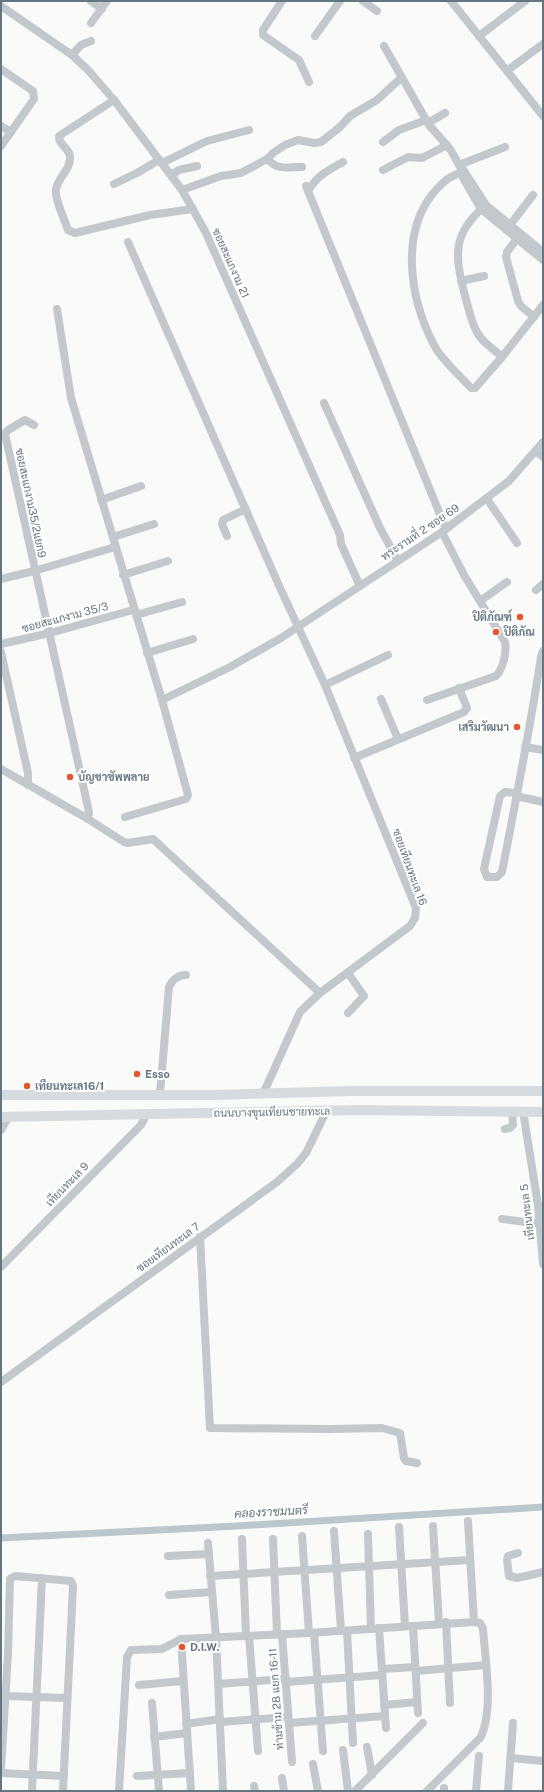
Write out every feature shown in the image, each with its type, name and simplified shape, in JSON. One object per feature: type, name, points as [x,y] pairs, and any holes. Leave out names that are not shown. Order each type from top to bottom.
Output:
[{"type":"main road","name":"ถนนบางขุนเทียนชายทะเล","points":[[1,1095],[263,1094],[351,1091],[543,1091]]},
{"type":"main road","points":[[349,1110],[345,1106],[343,1100],[346,1094],[351,1091]]},
{"type":"main road","name":"ถนนบางขุนเทียนชายทะเล","points":[[5,1116],[327,1110],[543,1112]]},
{"type":"street","points":[[91,1],[102,9]]},
{"type":"street","points":[[92,23],[107,1]]},
{"type":"street","points":[[282,1],[264,30],[263,35],[299,60],[309,82]]},
{"type":"street","points":[[315,36],[340,1]]},
{"type":"street","points":[[363,1],[377,10]]},
{"type":"street","points":[[451,1],[508,70],[540,103],[543,116]]},
{"type":"street","points":[[479,36],[525,1]]},
{"type":"street","name":"ซอยสะแกงาม 21","points":[[1,6],[72,54],[88,70],[114,100],[182,190],[205,231],[340,535],[341,544],[360,586]]},
{"type":"street","points":[[72,54],[81,45],[91,40]]},
{"type":"street","points":[[508,70],[543,44]]},
{"type":"street","points":[[384,46],[427,121],[447,144],[483,207],[519,237],[543,260]]},
{"type":"street","points":[[1,69],[33,91],[35,95],[34,99],[1,146]]},
{"type":"street","points":[[182,190],[221,176],[241,173],[267,159],[274,152],[298,140],[314,143],[321,142],[340,127],[350,116],[377,100],[401,78]]},
{"type":"street","points":[[114,100],[59,136],[59,141],[70,154],[68,169],[56,188],[56,195],[68,230],[75,233],[150,215],[193,209]]},
{"type":"street","points":[[383,142],[399,130],[427,121],[445,113]]},
{"type":"street","points":[[1,126],[10,132]]},
{"type":"street","points":[[114,184],[160,161],[207,141],[249,130]]},
{"type":"street","points":[[383,170],[408,156],[422,158],[447,144]]},
{"type":"street","points":[[505,147],[461,169],[446,180],[424,205],[414,238],[412,276],[414,286],[425,324],[435,347],[442,357],[471,388],[477,387],[543,305]]},
{"type":"street","points":[[267,159],[275,166],[279,167],[302,167]]},
{"type":"street","points":[[343,162],[316,179],[307,189],[444,530],[480,601],[505,642],[506,652],[499,673],[496,676],[427,700]]},
{"type":"street","points":[[171,175],[179,170],[197,166]]},
{"type":"street","points":[[510,225],[533,195]]},
{"type":"street","points":[[483,207],[510,225],[519,237],[542,249]]},
{"type":"street","points":[[483,207],[465,228],[458,248],[457,261],[472,323],[478,336],[502,357]]},
{"type":"street","points":[[519,237],[507,252],[507,260],[518,301],[521,306],[534,317]]},
{"type":"street","name":"ซอยเทียนทะเล 16","points":[[128,242],[325,685],[416,908],[416,912],[410,926],[320,993],[297,1017],[263,1094]]},
{"type":"street","points":[[462,281],[484,276]]},
{"type":"street","points":[[57,309],[71,398],[113,537],[134,613],[162,700],[188,798],[125,817]]},
{"type":"street","points":[[324,403],[380,528],[398,561]]},
{"type":"street","name":"ซอยสะแกงาม35/2แยก9","points":[[34,425],[25,420],[8,430],[5,434],[34,571],[50,633],[89,812],[88,819]]},
{"type":"street","name":"พระรามที่ 2 ซอย 69","points":[[162,700],[230,667],[298,627],[444,530],[487,500],[540,454],[543,442]]},
{"type":"street","points":[[101,500],[141,486]]},
{"type":"street","points":[[487,500],[517,543]]},
{"type":"street","points":[[227,536],[222,524],[224,520],[246,509]]},
{"type":"street","points":[[113,537],[154,524]]},
{"type":"street","points":[[1,579],[34,571],[115,547]]},
{"type":"street","points":[[123,575],[168,561]]},
{"type":"street","points":[[480,601],[507,582]]},
{"type":"street","points":[[536,590],[543,584]]},
{"type":"street","name":"ซอยสะแกงาม 35/3","points":[[1,644],[182,602]]},
{"type":"street","points":[[147,653],[193,639]]},
{"type":"street","points":[[543,651],[526,747],[517,795],[502,872],[496,877],[487,877],[484,869],[500,796],[505,792],[517,795],[543,802]]},
{"type":"street","points":[[1,652],[28,773],[28,785]]},
{"type":"street","points":[[325,685],[388,655]]},
{"type":"street","points":[[354,758],[464,712],[467,708],[459,688]]},
{"type":"street","points":[[381,699],[398,739]]},
{"type":"street","points":[[526,747],[543,750]]},
{"type":"street","points":[[1,769],[88,819],[124,842],[128,843],[153,839],[320,993]]},
{"type":"street","points":[[348,973],[364,996],[348,1013]]},
{"type":"street","points":[[160,1094],[169,987],[180,975],[186,975]]},
{"type":"street","name":"ซอยเทียนทะเล 7","points":[[1,1382],[277,1182],[297,1164],[306,1153],[327,1110]]},
{"type":"street","points":[[504,1129],[510,1128],[513,1125],[512,1111]]},
{"type":"street","name":"เทียนทะเล 5","points":[[523,1111],[540,1224],[543,1264]]},
{"type":"street","name":"เทียนทะเล 9","points":[[1,1267],[141,1125],[147,1114]]},
{"type":"street","points":[[1,1130],[5,1116]]},
{"type":"street","points":[[502,1218],[540,1224]]},
{"type":"street","points":[[200,1237],[210,1428],[382,1428],[400,1433],[404,1458],[406,1461],[417,1463]]},
{"type":"street","points":[[468,1521],[474,1622]]},
{"type":"street","points":[[433,1526],[435,1562],[448,1668],[450,1702]]},
{"type":"street","points":[[399,1528],[401,1564],[415,1669],[418,1713]]},
{"type":"street","points":[[334,1531],[336,1569],[350,1677],[353,1743]]},
{"type":"street","points":[[368,1534],[369,1566],[375,1628],[382,1672],[386,1728]]},
{"type":"street","points":[[302,1536],[304,1570],[318,1680],[323,1751]]},
{"type":"street","points":[[242,1539],[243,1574],[258,1751]]},
{"type":"street","name":"ท่ามข้าม 28 แยก 16-11","points":[[272,1539],[280,1634],[286,1680],[292,1762]]},
{"type":"street","points":[[208,1543],[216,1638],[223,1791]]},
{"type":"street","points":[[518,1553],[508,1556],[509,1576],[517,1578],[543,1572]]},
{"type":"street","points":[[168,1556],[209,1554]]},
{"type":"street","points":[[210,1576],[470,1560]]},
{"type":"street","points":[[1,1769],[10,1579],[15,1576],[68,1580],[72,1582],[63,1791]]},
{"type":"street","points":[[32,1791],[42,1578]]},
{"type":"street","points":[[169,1595],[211,1592]]},
{"type":"street","points":[[119,1791],[128,1653],[134,1649],[162,1649],[181,1639],[312,1633],[474,1622],[480,1624],[483,1628],[486,1666],[486,1719],[481,1736],[427,1791]]},
{"type":"street","points":[[181,1639],[191,1791]]},
{"type":"street","points":[[218,1684],[253,1681],[318,1680],[415,1669],[486,1666]]},
{"type":"street","points":[[139,1685],[183,1681]]},
{"type":"street","points":[[5,1696],[67,1698]]},
{"type":"street","points":[[384,1704],[417,1702]]},
{"type":"street","points":[[152,1703],[159,1791]]},
{"type":"street","points":[[186,1724],[256,1719],[321,1721],[385,1716]]},
{"type":"street","points":[[355,1791],[422,1723]]},
{"type":"street","points":[[508,1791],[513,1723]]},
{"type":"street","points":[[154,1737],[187,1733]]},
{"type":"street","points":[[367,1748],[372,1775]]},
{"type":"street","points":[[343,1750],[348,1791]]},
{"type":"street","points":[[476,1791],[479,1756]]},
{"type":"street","points":[[510,1758],[543,1761]]},
{"type":"street","points":[[313,1764],[318,1791]]},
{"type":"street","points":[[1,1773],[63,1776]]},
{"type":"street","points":[[137,1776],[190,1773]]},
{"type":"street","points":[[282,1778],[284,1791]]},
{"type":"waterway","name":"คลองราชมนตรี","points":[[1,1538],[237,1526],[543,1507]]},
{"type":"place","name":"ปิติภัณฑ์","points":[[520,617]]},
{"type":"place","name":"ปิติภัณ","points":[[496,632]]},
{"type":"place","name":"เสริมวัฒนา","points":[[517,727]]},
{"type":"place","name":"บัญชาซัพพลาย","points":[[70,777]]},
{"type":"place","name":"Esso","points":[[137,1074]]},
{"type":"place","name":"เทียนทะเล16/1","points":[[27,1086]]},
{"type":"place","name":"D.I.W.","points":[[182,1647]]}]
